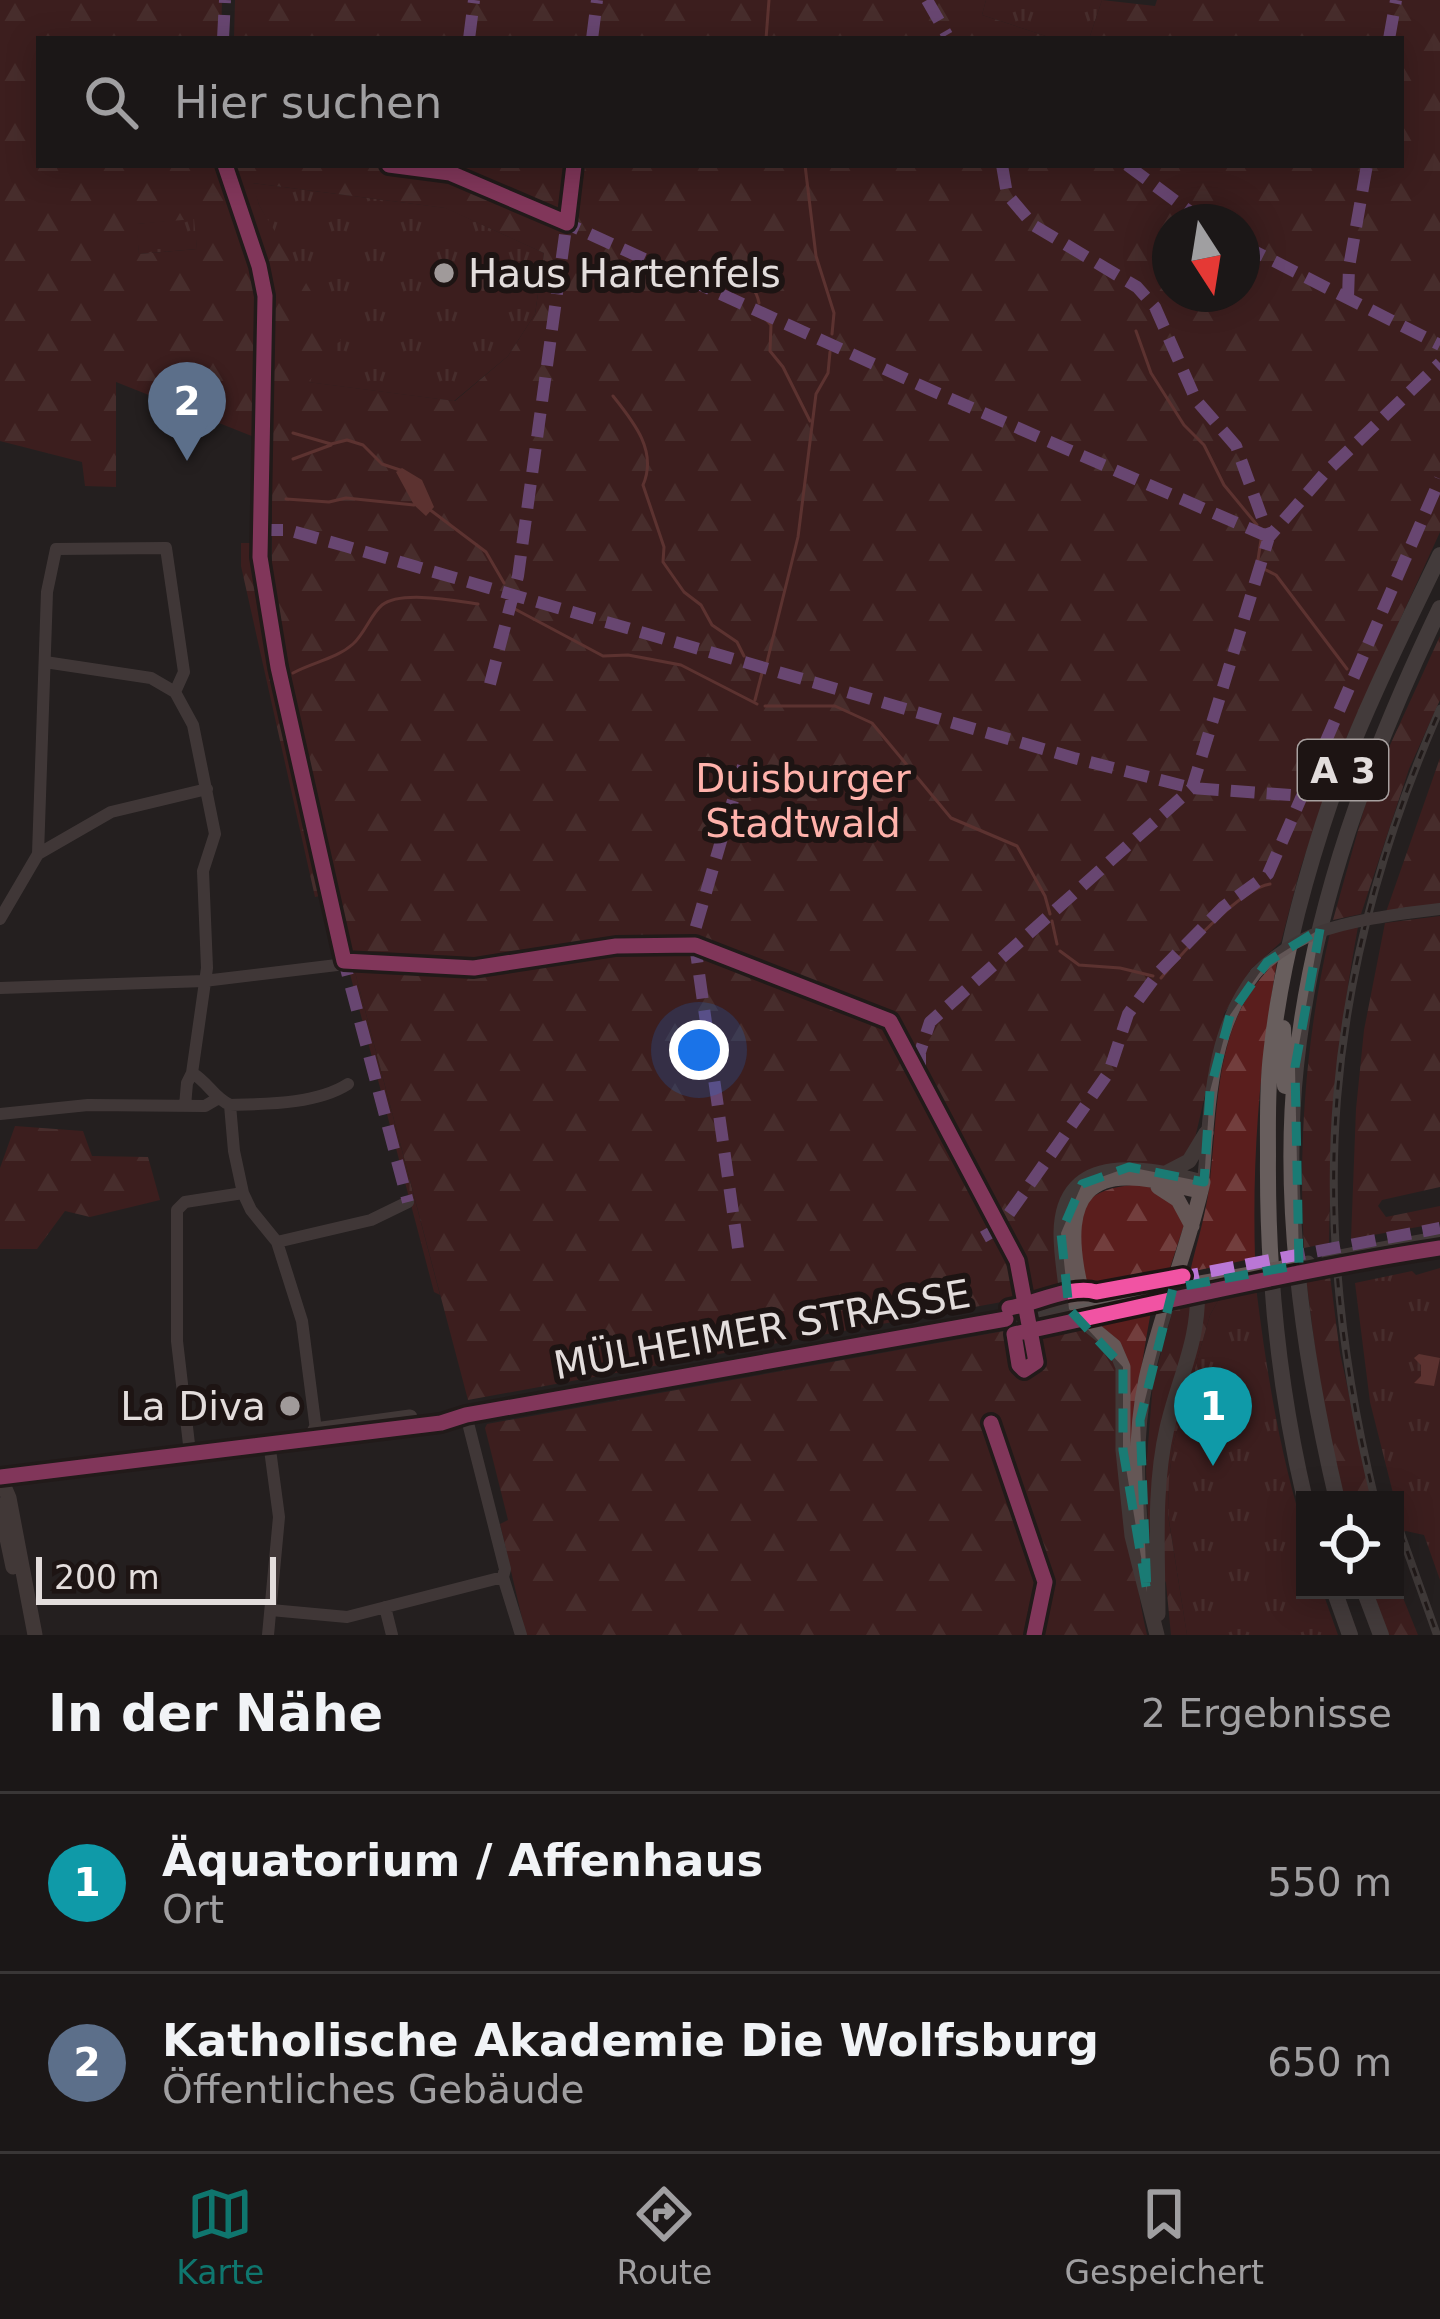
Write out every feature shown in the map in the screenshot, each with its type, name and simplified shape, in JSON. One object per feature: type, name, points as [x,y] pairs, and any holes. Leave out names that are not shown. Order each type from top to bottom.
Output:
[{"type":"highway","name":"A 3","points":[[1330,1491],[1310,1420],[1293,1309],[1286,1230],[1282,998],[1303,896],[1332,799],[1365,714],[1440,555]]},
{"type":"highway","name":"A 3","points":[[1331,1491],[1302,1312],[1296,1229],[1295,1067],[1327,897],[1354,803],[1440,608]]},
{"type":"highway","points":[[1282,998],[1270,1055],[1269,1267],[1288,1425],[1303,1491]]},
{"type":"highway","points":[[1337,1599],[1350,1635]]},
{"type":"highway","points":[[1364,1599],[1378,1635]]},
{"type":"main road","points":[[1166,1173],[1189,1161],[1206,1132]]},
{"type":"main road","points":[[1157,1635],[1132,1536],[1123,1450],[1123,1367],[1114,1346],[1077,1307],[1061,1233],[1066,1207],[1076,1191],[1091,1177],[1111,1169],[1166,1173],[1201,1187]]},
{"type":"main road","points":[[1077,1307],[1072,1240],[1076,1211],[1089,1192],[1122,1178],[1201,1187]]},
{"type":"main road","points":[[1144,1180],[1178,1200],[1193,1227]]},
{"type":"main road","points":[[1147,1592],[1137,1479],[1140,1420],[1159,1330],[1201,1187]]},
{"type":"main road","name":"MÜLHEIMER STRASSE","points":[[0,1477],[268,1442],[443,1413],[466,1415],[1440,1238]]},
{"type":"main road","points":[[1157,1635],[1159,1482],[1166,1429],[1198,1322],[1193,1284]]},
{"type":"main road","points":[[0,1477],[9,1498],[35,1635]]},
{"type":"main road","points":[[0,1505],[26,1635]]},
{"type":"street","points":[[0,919],[38,854],[47,592],[56,548],[166,548],[184,672],[175,692]]},
{"type":"street","points":[[45,662],[151,678],[175,692],[193,725],[215,834],[203,871],[207,968],[185,1106]]},
{"type":"street","points":[[38,854],[111,812],[207,789]]},
{"type":"street","points":[[1201,1187],[1225,1030],[1256,973],[1289,944],[1318,930],[1440,909]]},
{"type":"street","points":[[0,988],[204,981],[337,965]]},
{"type":"street","points":[[192,1073],[224,1102],[243,1192],[277,1242],[302,1322],[317,1434]]},
{"type":"street","points":[[0,1114],[88,1105],[205,1106],[298,1099],[338,1091],[348,1084]]},
{"type":"street","points":[[190,1453],[177,1341],[176,1215],[185,1202],[243,1192]]},
{"type":"street","points":[[277,1242],[371,1220],[408,1202]]},
{"type":"street","points":[[466,1415],[521,1635]]},
{"type":"street","points":[[268,1442],[278,1541],[268,1635]]},
{"type":"street","points":[[271,1610],[340,1618],[503,1577]]},
{"type":"street","points":[[385,1607],[392,1635]]},
{"type":"highlighted area","points":[[1320,929],[1295,1067],[1299,1265],[1173,1288],[1140,1420],[1147,1592],[1123,1450],[1123,1367],[1069,1309],[1061,1233],[1082,1184],[1129,1167],[1204,1182],[1210,1091],[1230,1015],[1267,962]]},
{"type":"green space","points":[[0,0],[222,0],[221,36],[36,36],[36,168],[224,168],[261,282],[259,439],[116,382],[116,487],[85,486],[82,462],[0,441]],"holes":[[[194,219],[197,249],[139,254],[137,224]]]},
{"type":"green space","points":[[235,0],[986,0],[982,15],[1046,36],[234,36]]},
{"type":"green space","points":[[986,0],[1102,0],[1090,36],[1046,36],[982,15]]},
{"type":"green space","name":"Duisburger Stadtwald","points":[[1102,0],[1155,6],[1157,0],[1440,0],[1440,532],[1339,754],[1281,942],[1251,969],[1224,1014],[1192,1151],[1172,1165],[1090,1175],[1056,1292],[468,1400],[355,972],[272,575],[272,284],[236,168],[1404,168],[1404,36],[1090,36]],"holes":[[[253,183],[445,208],[544,253],[535,314],[508,356],[455,401],[308,382],[336,354],[341,341],[259,205]]]},
{"type":"green space","points":[[252,183],[446,208],[544,253],[535,314],[508,356],[454,401],[307,382],[335,354],[336,344],[259,205]]},
{"type":"green space","points":[[195,218],[197,249],[139,254],[136,224]]},
{"type":"green space","points":[[241,543],[255,543],[253,564],[325,895],[315,897],[241,566]]},
{"type":"green space","points":[[1440,636],[1440,700],[1409,769],[1361,914],[1333,920],[1369,791]]},
{"type":"green space","points":[[1440,758],[1440,904],[1386,912]]},
{"type":"green space","points":[[1440,916],[1440,1187],[1382,1200],[1378,1206],[1386,1217],[1440,1206],[1440,1223],[1351,1239],[1364,1030],[1385,923]]},
{"type":"green space","points":[[1358,927],[1337,1084],[1329,1243],[1304,1248],[1303,1129],[1315,1011],[1330,933]]},
{"type":"green space","points":[[1277,961],[1259,1109],[1255,1258],[1190,1272],[1207,1203],[1230,1035],[1256,984]]},
{"type":"green space","points":[[355,972],[440,1295],[434,1292],[350,974]]},
{"type":"green space","points":[[15,1126],[83,1131],[92,1156],[148,1157],[160,1200],[90,1217],[65,1211],[37,1249],[0,1249],[0,1168]]},
{"type":"green space","points":[[1143,1184],[1167,1196],[1185,1222],[1168,1274],[1096,1289],[1087,1286],[1078,1244],[1080,1213],[1100,1193]]},
{"type":"green space","points":[[1440,1268],[1440,1580],[1424,1535],[1404,1532],[1404,1491],[1392,1491],[1370,1402],[1355,1283],[1412,1271],[1416,1275]]},
{"type":"green space","points":[[1330,1276],[1340,1353],[1370,1491],[1342,1491],[1323,1410],[1306,1278]]},
{"type":"green space","points":[[1256,1287],[1279,1434],[1296,1501],[1296,1599],[1325,1599],[1338,1635],[1187,1635],[1168,1514],[1169,1479],[1173,1445],[1210,1315],[1219,1299]]},
{"type":"green space","points":[[1219,1299],[1210,1315],[1173,1445],[1168,1515],[1187,1635],[1171,1635],[1166,1583],[1149,1546],[1146,1470],[1153,1382],[1173,1310]]},
{"type":"green space","points":[[1151,1311],[1132,1473],[1134,1554],[1147,1635],[526,1635],[500,1524],[508,1520],[487,1424],[1071,1319],[1081,1325]]},
{"type":"green space","points":[[1375,1599],[1403,1599],[1418,1635],[1389,1635]]},
{"type":"shaded area","points":[[402,468],[422,480],[434,507],[426,516],[414,505],[396,472]]},
{"type":"shaded area","points":[[1419,1354],[1440,1358],[1434,1386],[1414,1383],[1421,1376],[1421,1365],[1414,1358]]},
{"type":"waterway","points":[[766,36],[769,0]]},
{"type":"waterway","points":[[805,168],[816,256],[834,313],[832,334]]},
{"type":"waterway","points":[[725,265],[750,285],[759,303]]},
{"type":"waterway","points":[[761,314],[771,325],[770,351],[810,421]]},
{"type":"waterway","points":[[1136,331],[1151,373],[1184,425],[1204,445],[1224,485],[1257,525]]},
{"type":"waterway","points":[[767,662],[798,537],[816,394],[828,373],[830,352]]},
{"type":"waterway","points":[[613,396],[645,448],[643,485],[664,547],[663,562],[712,625],[737,642],[744,656]]},
{"type":"waterway","points":[[293,433],[331,444],[347,440],[363,445],[382,464],[403,471]]},
{"type":"waterway","points":[[293,459],[331,445]]},
{"type":"waterway","points":[[286,499],[329,502],[346,498],[414,505]]},
{"type":"waterway","points":[[429,509],[486,552],[504,583]]},
{"type":"waterway","points":[[1257,566],[1261,540]]},
{"type":"waterway","points":[[1264,569],[1276,575],[1347,669]]},
{"type":"waterway","points":[[293,673],[346,649],[378,609],[391,601],[429,598],[478,604]]},
{"type":"waterway","points":[[513,608],[603,656],[628,655],[681,665],[757,704]]},
{"type":"waterway","points":[[755,700],[762,673]]},
{"type":"waterway","points":[[765,706],[835,706],[872,723],[951,818],[1017,846],[1050,914]]},
{"type":"waterway","points":[[1161,978],[1228,909],[1270,884]]},
{"type":"waterway","points":[[1052,921],[1057,944]]},
{"type":"waterway","points":[[1060,951],[1079,965],[1153,976]]},
{"type":"tram line","points":[[0,1483],[466,1418],[1440,1240]]},
{"type":"railway","points":[[1373,1491],[1339,1294],[1334,1195],[1337,1098],[1349,1002],[1370,906],[1400,809],[1440,709]]},
{"type":"railway","points":[[1404,1542],[1437,1635]]},
{"type":"marked path","points":[[223,36],[225,0]]},
{"type":"marked path","points":[[469,36],[474,0]]},
{"type":"marked path","points":[[592,36],[597,0]]},
{"type":"marked path","points":[[927,0],[947,35]]},
{"type":"marked path","points":[[1390,36],[1396,0]]},
{"type":"marked path","points":[[1003,168],[1007,194],[1033,225],[1137,287],[1155,307],[1196,400],[1236,446],[1269,537]]},
{"type":"marked path","points":[[1131,168],[1180,204]]},
{"type":"marked path","points":[[1348,298],[1366,168]]},
{"type":"marked path","points":[[490,684],[518,576],[568,213]]},
{"type":"marked path","points":[[557,219],[926,388],[1269,537]]},
{"type":"marked path","points":[[1260,254],[1440,345]]},
{"type":"marked path","points":[[920,1068],[930,1022],[1192,788],[1269,537],[1324,474],[1440,363]]},
{"type":"marked path","points":[[983,1237],[999,1228],[1109,1072],[1128,1014],[1159,972],[1223,907],[1268,874],[1440,479]]},
{"type":"marked path","points":[[259,530],[288,530],[1074,758],[1192,788],[1303,796]]},
{"type":"marked path","points":[[738,1248],[695,930],[743,766]]},
{"type":"marked path","points":[[353,959],[344,961],[408,1202]]},
{"type":"marked path","points":[[1175,1278],[1440,1228]]},
{"type":"cycle path","points":[[226,168],[265,296],[260,557],[278,667],[344,961],[474,968],[616,946],[695,945],[890,1021],[1017,1261],[1030,1331]]},
{"type":"cycle path","points":[[412,168],[450,173],[567,223],[574,168]]},
{"type":"cycle path","points":[[1030,1331],[1440,1248]]},
{"type":"cycle path","points":[[1009,1308],[1065,1292],[1096,1292],[1183,1276]]},
{"type":"cycle path","points":[[0,1477],[441,1423],[1006,1319]]},
{"type":"cycle path","points":[[1030,1331],[1036,1362],[1024,1370],[1014,1334],[1030,1331]]},
{"type":"cycle path","points":[[991,1423],[1045,1582],[1034,1635]]},
{"type":"place","name":"Haus Hartenfels","points":[[444,273]]},
{"type":"place","name":"Katholische Akademie Die Wolfsburg","points":[[187,461]]},
{"type":"place","name":"La Diva","points":[[290,1406]]},
{"type":"place","name":"Äquatorium / Affenhaus","points":[[1213,1466]]}]
